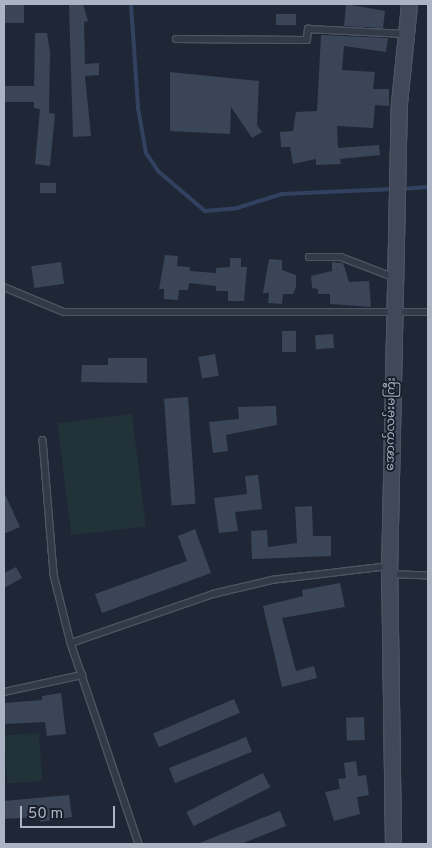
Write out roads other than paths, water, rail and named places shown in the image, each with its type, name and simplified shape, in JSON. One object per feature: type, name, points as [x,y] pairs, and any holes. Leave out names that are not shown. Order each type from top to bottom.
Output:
[{"type":"main road","name":"အောက်လမ်းမကြီး","points":[[393,844],[389,570],[398,145],[409,4]]},
{"type":"lane","points":[[176,39],[307,40],[308,30],[406,34]]},
{"type":"lane","points":[[309,257],[341,257],[395,278]]},
{"type":"lane","points":[[4,287],[64,312],[394,314],[428,312]]},
{"type":"lane","points":[[43,440],[54,576],[82,675],[139,844]]},
{"type":"lane","points":[[72,643],[213,594],[272,580],[389,570],[428,575]]},
{"type":"lane","points":[[4,692],[82,675]]},
{"type":"waterway","points":[[131,4],[138,108],[146,153],[158,171],[205,211],[237,208],[282,194],[394,189]]},
{"type":"waterway","points":[[401,189],[428,187]]}]
